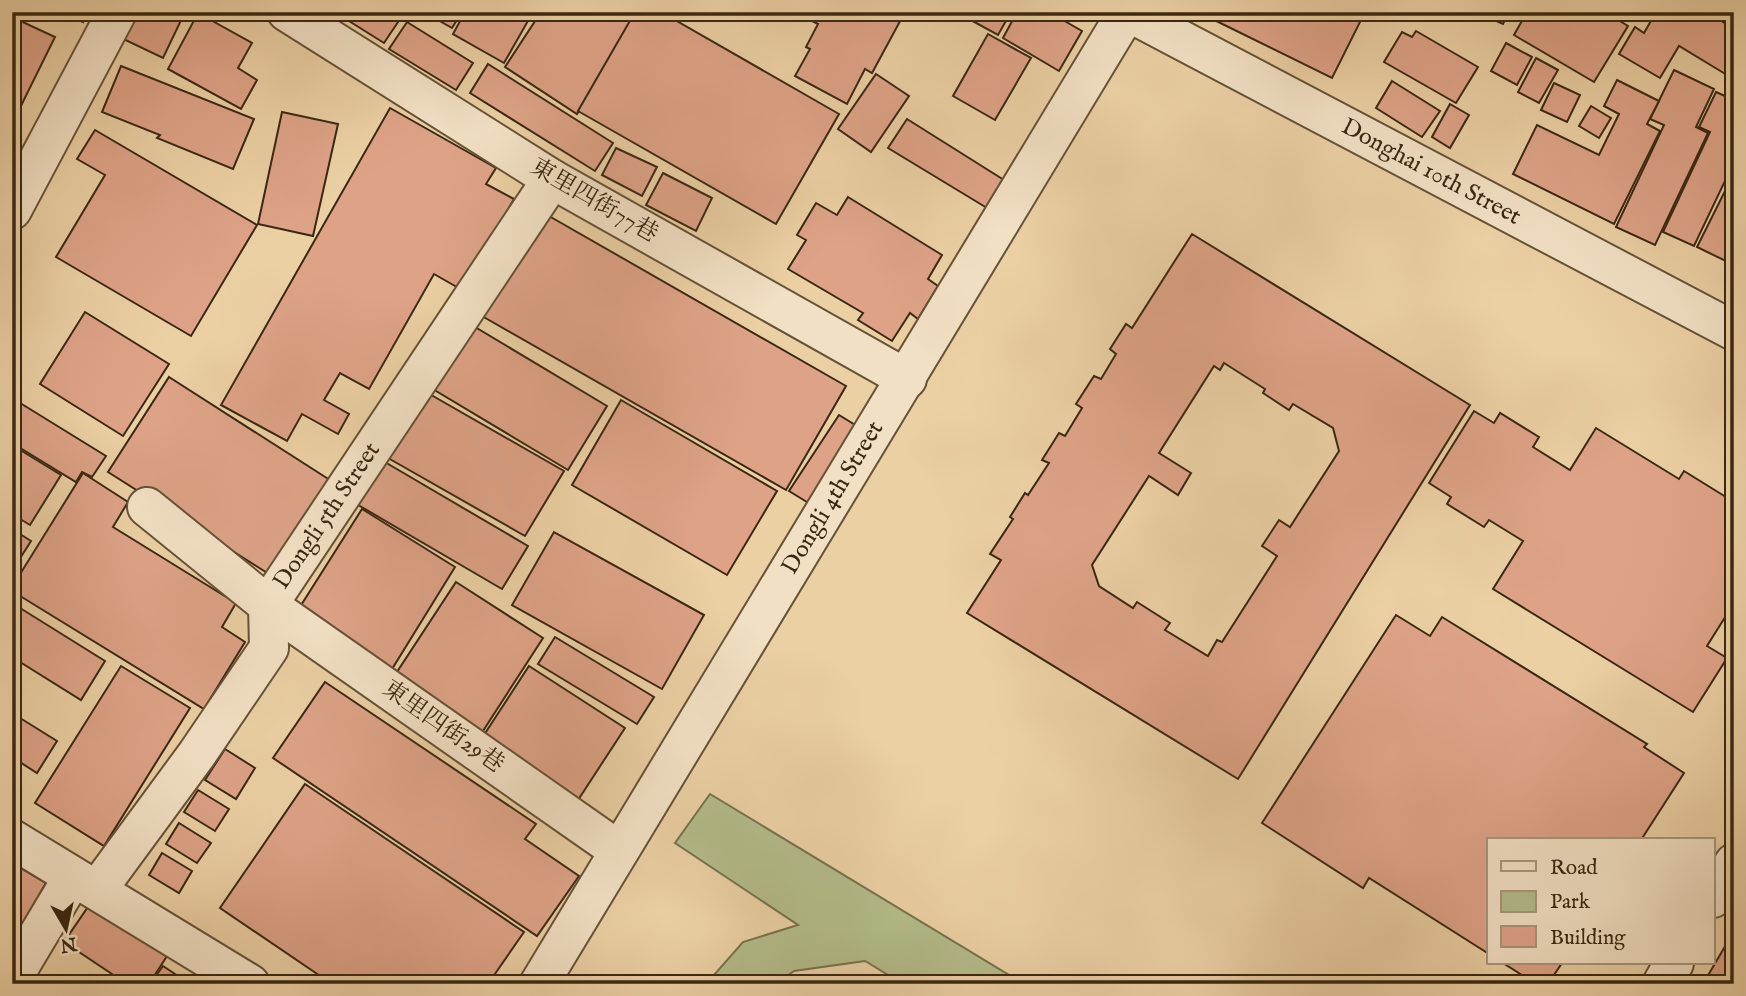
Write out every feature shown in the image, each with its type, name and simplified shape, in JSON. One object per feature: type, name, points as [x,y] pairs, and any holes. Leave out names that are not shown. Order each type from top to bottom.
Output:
[{"type":"street","points":[[16,193],[117,12]]},
{"type":"street","name":"東里四街77巷","points":[[287,12],[552,179],[907,379]]},
{"type":"street","name":"Donghai 10th Street","points":[[1127,12],[1734,331]]},
{"type":"street","name":"Dongli 4th Street","points":[[539,984],[1127,12]]},
{"type":"street","name":"Dongli 5th Street","points":[[12,979],[85,883],[197,754],[269,648],[268,605],[552,179]]},
{"type":"street","name":"東里四街29巷","points":[[147,507],[268,605],[618,850]]},
{"type":"street","points":[[12,839],[250,984]]},
{"type":"street","points":[[1714,896],[1734,863]]},
{"type":"street","points":[[1662,984],[1673,964]]},
{"type":"green space","points":[[710,794],[1024,984],[903,984],[865,961],[794,971],[776,984],[706,984],[743,942],[798,925],[675,843]]},
{"type":"building","points":[[63,12],[87,12],[83,22]]},
{"type":"building","points":[[126,12],[185,12],[163,58],[115,35]]},
{"type":"building","points":[[344,12],[389,12],[400,19],[384,43],[341,16]]},
{"type":"building","points":[[424,12],[462,12],[452,28]]},
{"type":"building","points":[[465,12],[533,12],[504,63],[453,34]]},
{"type":"building","points":[[541,12],[620,12],[636,23],[577,114],[505,67]]},
{"type":"building","points":[[635,12],[661,12],[839,114],[776,224],[578,111]]},
{"type":"building","points":[[795,12],[905,12],[872,73],[865,69],[847,104],[795,76],[810,49],[806,47],[818,24]]},
{"type":"building","points":[[970,12],[1011,12],[998,35],[967,18]]},
{"type":"building","points":[[1017,12],[1049,12],[1082,31],[1059,71],[1003,38]]},
{"type":"building","points":[[1198,12],[1365,12],[1332,78]]},
{"type":"building","points":[[1476,12],[1509,12],[1503,24]]},
{"type":"building","points":[[1527,12],[1605,12],[1628,26],[1594,82],[1514,35]]},
{"type":"building","points":[[1656,12],[1707,12],[1734,29],[1734,64],[1727,75],[1679,46],[1660,78],[1619,54],[1635,27],[1644,33]]},
{"type":"building","points":[[1716,12],[1734,12],[1734,22]]},
{"type":"building","points":[[198,13],[252,43],[238,68],[257,80],[241,109],[168,69]]},
{"type":"building","points":[[12,17],[55,37],[12,124]]},
{"type":"building","points":[[407,22],[473,63],[456,90],[389,49]]},
{"type":"building","points":[[1416,31],[1478,67],[1456,103],[1384,62],[1402,32],[1412,37]]},
{"type":"building","points":[[988,34],[1031,58],[995,120],[953,96]]},
{"type":"building","points":[[1506,43],[1532,57],[1517,85],[1491,71]]},
{"type":"building","points":[[1536,58],[1558,70],[1539,103],[1518,92]]},
{"type":"building","points":[[488,64],[613,143],[595,171],[470,93]]},
{"type":"building","points":[[121,66],[254,119],[233,169],[102,112]]},
{"type":"building","points":[[1674,70],[1714,89],[1696,127],[1708,133],[1655,245],[1616,227],[1664,125],[1650,119]]},
{"type":"building","points":[[876,74],[909,96],[871,152],[838,129]]},
{"type":"building","points":[[1617,80],[1659,101],[1647,124],[1660,131],[1614,224],[1513,174],[1537,125],[1599,155],[1619,114],[1604,106]]},
{"type":"building","points":[[1392,81],[1440,111],[1422,137],[1376,108]]},
{"type":"building","points":[[1554,83],[1580,95],[1567,122],[1541,110]]},
{"type":"building","points":[[1716,92],[1734,100],[1734,162],[1694,246],[1663,232],[1710,132],[1699,127]]},
{"type":"building","points":[[1450,104],[1469,115],[1450,148],[1432,137]]},
{"type":"building","points":[[1591,106],[1611,118],[1599,138],[1579,126]]},
{"type":"building","points":[[390,108],[496,168],[486,184],[514,199],[462,290],[434,274],[369,389],[340,373],[324,400],[349,414],[338,434],[302,414],[287,441],[221,405]]},
{"type":"building","points":[[282,112],[338,124],[313,236],[258,224]]},
{"type":"building","points":[[907,119],[1004,180],[987,208],[888,148]]},
{"type":"building","points":[[95,130],[257,225],[191,336],[56,257],[105,175],[77,159]]},
{"type":"building","points":[[616,148],[657,167],[642,196],[602,175]]},
{"type":"building","points":[[663,173],[712,198],[696,231],[646,205]]},
{"type":"building","points":[[1734,173],[1734,265],[1697,247]]},
{"type":"building","points":[[848,197],[942,255],[928,279],[938,286],[918,319],[910,313],[892,341],[858,320],[863,313],[788,269],[806,240],[797,235],[816,203],[837,215]]},
{"type":"building","points":[[535,208],[846,386],[786,490],[475,312]]},
{"type":"building","points":[[1192,234],[1470,405],[1238,779],[967,613],[1001,560],[990,554],[1013,519],[1010,517],[1049,463],[1042,460],[1059,433],[1065,436],[1082,408],[1076,404],[1094,376],[1101,379],[1116,354],[1110,349],[1126,324],[1132,328]],"holes":[[[1224,363],[1265,389],[1263,393],[1289,410],[1293,404],[1333,428],[1339,451],[1290,527],[1279,520],[1262,546],[1277,556],[1222,642],[1217,640],[1208,656],[1165,630],[1170,623],[1137,602],[1133,608],[1099,586],[1092,565],[1149,476],[1178,495],[1191,473],[1159,453],[1214,366],[1220,370]]]},
{"type":"building","points":[[85,312],[169,364],[123,436],[40,384]]},
{"type":"building","points":[[465,321],[607,406],[568,470],[426,385]]},
{"type":"building","points":[[169,377],[333,482],[272,576],[108,472]]},
{"type":"building","points":[[419,388],[564,471],[525,536],[381,454]]},
{"type":"building","points":[[12,398],[106,456],[92,477],[82,472],[76,482],[12,443]]},
{"type":"building","points":[[621,400],[777,491],[727,575],[572,485]]},
{"type":"building","points":[[1474,411],[1494,423],[1500,413],[1539,437],[1533,447],[1570,470],[1596,428],[1679,479],[1684,471],[1734,502],[1734,603],[1707,646],[1727,658],[1693,712],[1493,589],[1523,541],[1489,520],[1484,527],[1447,504],[1451,497],[1429,483]]},
{"type":"building","points":[[839,415],[865,431],[815,507],[789,491]]},
{"type":"building","points":[[12,445],[61,475],[30,525],[12,514]]},
{"type":"building","points":[[378,458],[528,546],[502,589],[353,502]]},
{"type":"building","points":[[83,473],[128,502],[113,527],[236,603],[222,627],[245,642],[204,709],[12,591]]},
{"type":"building","points":[[362,509],[455,567],[392,669],[298,610]]},
{"type":"building","points":[[12,529],[31,541],[12,571]]},
{"type":"building","points":[[554,532],[704,615],[662,689],[512,605]]},
{"type":"building","points":[[456,582],[543,638],[481,734],[393,678]]},
{"type":"building","points":[[12,603],[105,661],[81,700],[12,657]]},
{"type":"building","points":[[1396,615],[1430,636],[1442,617],[1647,744],[1644,747],[1684,773],[1642,838],[1487,838],[1487,953],[1369,878],[1363,888],[1262,823]]},
{"type":"building","points":[[555,637],[654,697],[637,724],[538,664]]},
{"type":"building","points":[[121,666],[190,708],[104,846],[35,803]]},
{"type":"building","points":[[529,666],[625,728],[578,800],[482,738]]},
{"type":"building","points":[[325,682],[536,824],[525,839],[579,876],[537,936],[273,758]]},
{"type":"building","points":[[12,713],[57,741],[37,773],[12,757]]},
{"type":"building","points":[[225,749],[255,768],[236,799],[205,780]]},
{"type":"building","points":[[305,784],[524,932],[488,984],[332,984],[220,908]]},
{"type":"building","points":[[198,790],[229,809],[215,831],[184,812]]},
{"type":"building","points":[[179,823],[211,843],[197,863],[166,844]]},
{"type":"building","points":[[162,853],[192,871],[179,893],[149,875]]},
{"type":"building","points":[[12,863],[46,883],[13,940],[12,939]]},
{"type":"building","points":[[90,904],[167,956],[149,984],[127,984],[64,942]]},
{"type":"building","points":[[1734,931],[1734,984],[1703,984]]},
{"type":"building","points":[[1505,964],[1561,964],[1548,984],[1536,984]]},
{"type":"building","points":[[163,966],[190,984],[150,984]]}]
